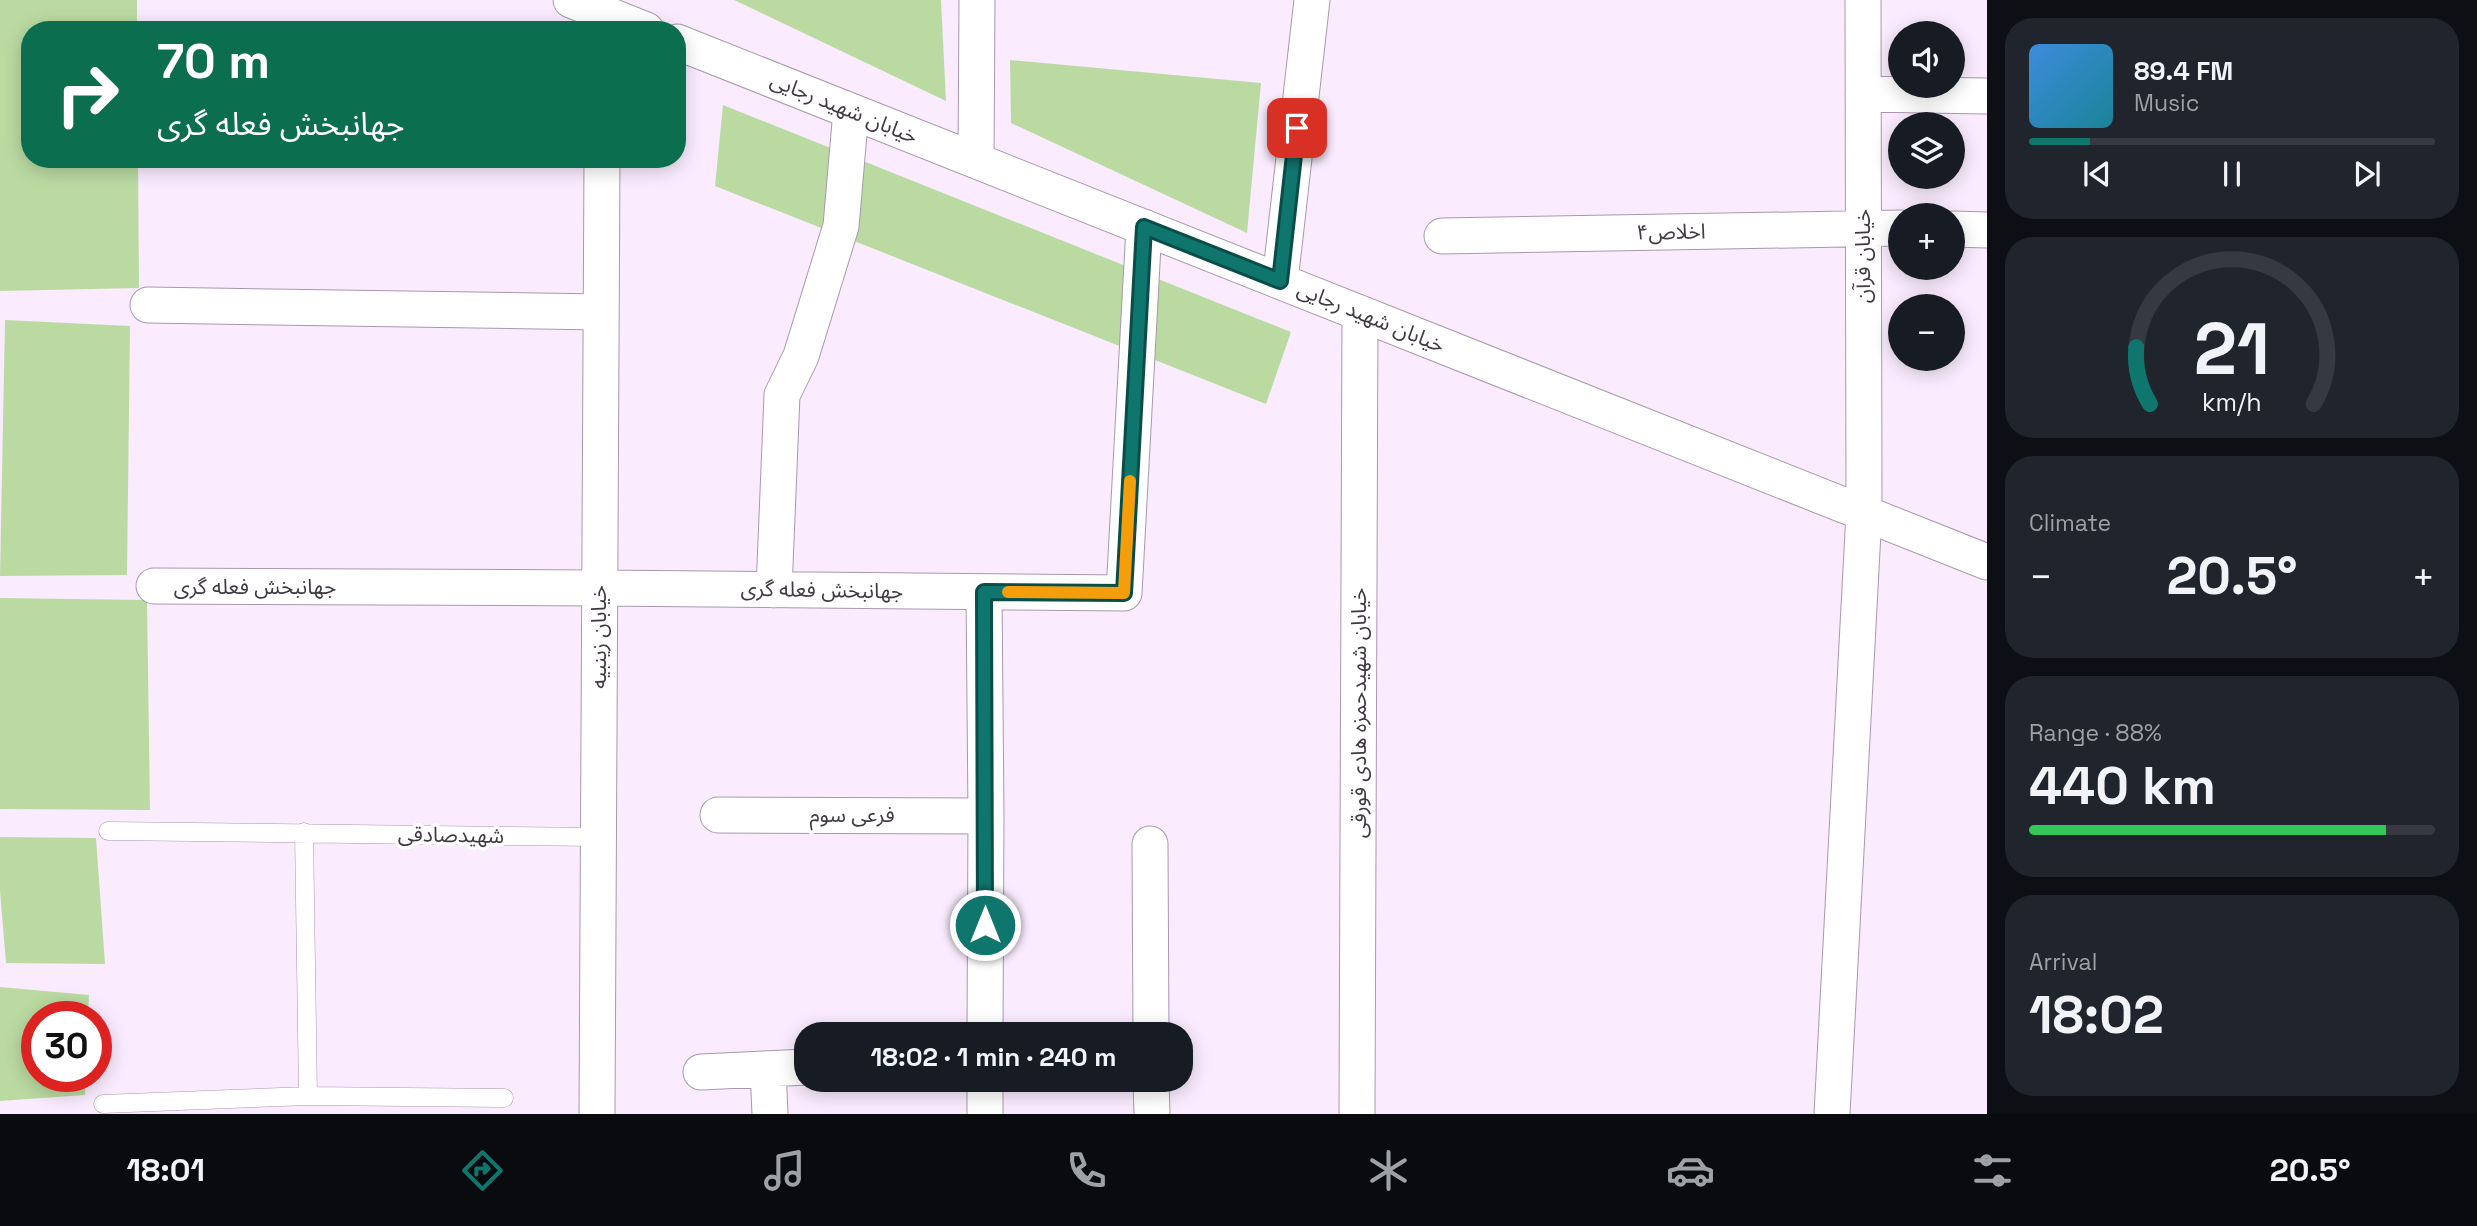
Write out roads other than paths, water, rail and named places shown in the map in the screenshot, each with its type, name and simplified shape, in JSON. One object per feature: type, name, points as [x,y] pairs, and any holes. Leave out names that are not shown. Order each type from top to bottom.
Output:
[{"type":"street","points":[[976,160],[977,0]]},
{"type":"street","points":[[1280,281],[1312,0]]},
{"type":"street","name":"خیابان قرآن","points":[[1832,1114],[1864,513],[1863,0]]},
{"type":"street","points":[[595,11],[622,21]]},
{"type":"street","name":"خیابان شهید رجایی","points":[[686,46],[1987,562]]},
{"type":"street","points":[[1863,94],[1987,96]]},
{"type":"street","points":[[774,590],[782,395],[801,356],[841,226],[851,111]]},
{"type":"street","name":"خیابان زینبیه","points":[[597,1114],[602,168]]},
{"type":"street","name":"جهانبخش فعله گری","points":[[154,586],[1124,593],[1144,227]]},
{"type":"street","name":"اخلاص۴","points":[[1442,236],[1888,228]]},
{"type":"street","points":[[1965,229],[1987,230]]},
{"type":"street","points":[[148,305],[601,312]]},
{"type":"street","name":"خیابان شهیدحمزه هادی قورقی","points":[[1357,1114],[1360,313]]},
{"type":"street","points":[[984,592],[985,1022]]},
{"type":"street","name":"فرعی سوم","points":[[718,815],[986,816]]},
{"type":"street","points":[[1150,844],[1151,1022]]},
{"type":"street","points":[[701,1072],[794,1068]]},
{"type":"street","points":[[768,1069],[770,1114]]},
{"type":"street","points":[[985,1092],[985,1114]]},
{"type":"street","points":[[1152,1092],[1152,1114]]},
{"type":"lane","name":"شهیدصادقی","points":[[108,831],[598,837]]},
{"type":"lane","points":[[304,832],[308,1096]]},
{"type":"lane","points":[[103,1104],[308,1096],[504,1098]]}]
